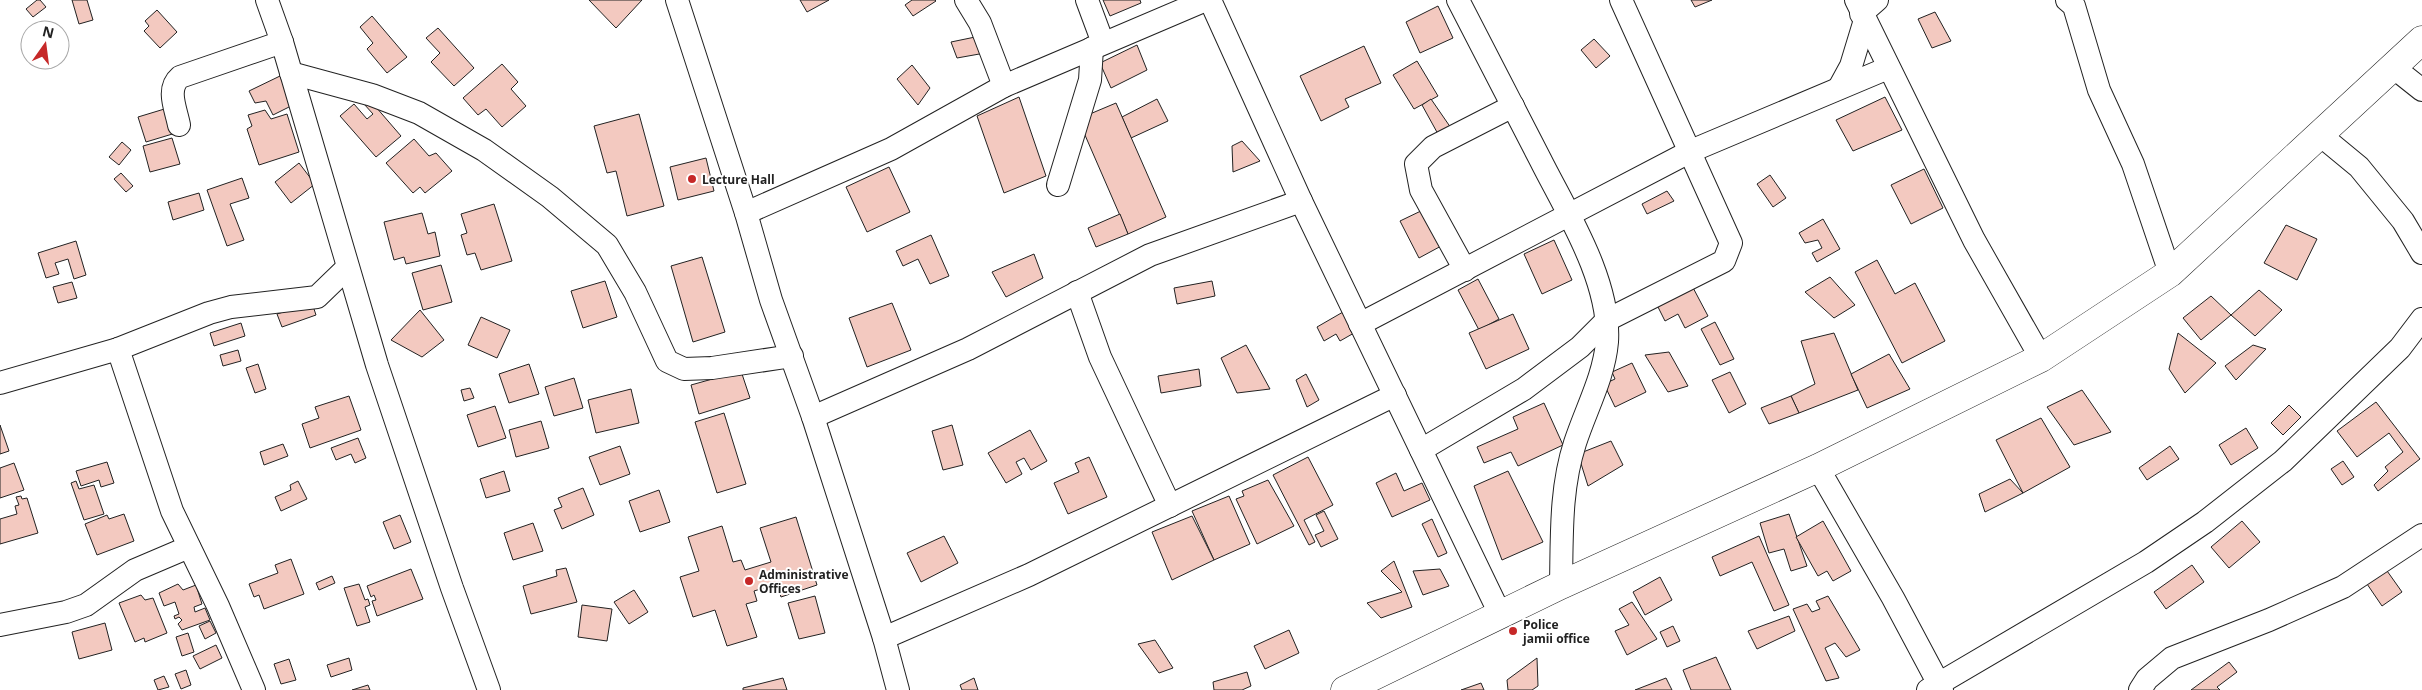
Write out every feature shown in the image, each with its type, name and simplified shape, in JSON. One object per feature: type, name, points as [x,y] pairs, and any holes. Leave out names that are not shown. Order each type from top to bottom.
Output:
[{"type":"main road","points":[[1346,690],[1561,585],[1818,468],[2042,358],[2170,273],[2422,40]]},
{"type":"street","points":[[268,0],[282,42],[347,268],[389,402],[489,690]]},
{"type":"street","points":[[677,0],[746,213],[771,300],[813,417],[884,638],[898,690]]},
{"type":"street","points":[[966,0],[980,23],[1004,86]]},
{"type":"street","points":[[1058,185],[1090,80],[1097,46],[1087,0]]},
{"type":"street","points":[[746,213],[891,149],[1004,86],[1208,0],[1301,201],[1500,614]]},
{"type":"street","points":[[1458,0],[1589,258],[1607,320],[1606,343],[1600,377],[1575,443],[1567,474],[1562,511],[1561,585]]},
{"type":"street","points":[[1421,450],[1524,389],[1580,347],[1607,320],[1724,260],[1731,244],[1691,151],[1621,0]]},
{"type":"street","points":[[2067,0],[2074,6],[2099,90],[2133,164],[2170,273]]},
{"type":"street","points":[[1840,88],[1851,66],[1865,8]]},
{"type":"street","points":[[1865,8],[1888,68],[1974,240],[2042,358]]},
{"type":"street","points":[[179,125],[172,89],[175,81],[180,76],[282,42]]},
{"type":"street","points":[[2393,67],[2422,90]]},
{"type":"street","points":[[1360,324],[1691,151],[1888,68]]},
{"type":"street","points":[[291,73],[372,95],[419,113],[484,150],[550,197],[607,245],[635,292],[667,361],[684,369],[712,368],[792,356]]},
{"type":"street","points":[[1465,270],[1422,190],[1416,164],[1433,147],[1513,106]]},
{"type":"street","points":[[2319,134],[2359,167],[2403,221],[2422,253]]},
{"type":"street","points":[[813,417],[968,349],[1150,255],[1301,201]]},
{"type":"street","points":[[0,384],[118,349],[210,313],[231,307],[317,297],[347,268]]},
{"type":"street","points":[[1077,292],[1100,357],[1170,506]]},
{"type":"street","points":[[1818,468],[1858,534],[1937,688],[2146,562],[2205,522],[2290,455],[2400,348],[2422,319]]},
{"type":"street","points":[[118,349],[172,511],[222,614],[254,690]]},
{"type":"street","points":[[884,638],[1029,575],[1394,395]]},
{"type":"street","points":[[2140,690],[2147,679],[2172,658],[2269,620],[2343,587],[2422,535]]},
{"type":"street","points":[[0,625],[66,612],[86,605],[135,570],[189,547]]},
{"type":"building","points":[[37,0],[40,0],[46,7],[33,17],[26,9]]},
{"type":"building","points":[[72,0],[87,0],[93,20],[79,24]]},
{"type":"building","points":[[589,0],[642,0],[616,28]]},
{"type":"building","points":[[800,0],[829,0],[807,12]]},
{"type":"building","points":[[912,0],[936,1],[913,16],[905,5]]},
{"type":"building","points":[[1103,0],[1140,0],[1141,3],[1110,16]]},
{"type":"building","points":[[1691,0],[1712,0],[1695,7]]},
{"type":"building","points":[[1438,6],[1453,38],[1420,53],[1406,22]]},
{"type":"building","points":[[157,10],[177,32],[160,48],[144,31],[149,26],[145,21]]},
{"type":"building","points":[[1935,12],[1951,41],[1932,48],[1918,19]]},
{"type":"building","points":[[372,16],[407,57],[387,73],[367,49],[373,43],[360,27]]},
{"type":"building","points":[[438,28],[474,68],[454,86],[431,62],[440,53],[426,38]]},
{"type":"building","points":[[980,36],[985,53],[957,58],[951,42]]},
{"type":"building","points":[[1594,39],[1610,56],[1596,68],[1581,50]]},
{"type":"building","points":[[1137,45],[1147,70],[1111,88],[1100,63]]},
{"type":"building","points":[[1364,46],[1381,83],[1345,99],[1349,107],[1321,121],[1300,76]]},
{"type":"building","points":[[1417,61],[1438,96],[1414,109],[1393,75]]},
{"type":"building","points":[[502,64],[518,82],[511,89],[526,106],[502,127],[486,109],[478,115],[463,98]]},
{"type":"building","points":[[912,65],[930,88],[918,105],[897,79]]},
{"type":"building","points":[[280,76],[295,104],[273,115],[266,101],[255,103],[249,91]]},
{"type":"building","points":[[1019,97],[1046,176],[1004,193],[977,116]]},
{"type":"building","points":[[1885,97],[1902,130],[1853,151],[1836,120]]},
{"type":"building","points":[[369,99],[401,136],[376,157],[340,116],[354,104],[367,119],[373,114],[364,104]]},
{"type":"building","points":[[1157,99],[1168,121],[1131,138],[1122,117]]},
{"type":"building","points":[[1431,99],[1451,128],[1438,134],[1422,105]]},
{"type":"building","points":[[1116,103],[1166,217],[1128,234],[1078,119]]},
{"type":"building","points":[[171,107],[179,132],[146,142],[138,117]]},
{"type":"building","points":[[265,110],[271,119],[287,114],[299,152],[259,165],[247,129],[252,126],[248,115]]},
{"type":"building","points":[[639,114],[664,206],[627,216],[616,171],[607,173],[594,126]]},
{"type":"building","points":[[172,138],[180,164],[150,172],[143,146]]},
{"type":"building","points":[[414,139],[429,156],[436,153],[452,171],[425,193],[420,187],[413,193],[386,163]]},
{"type":"building","points":[[1242,141],[1260,161],[1233,172],[1232,146]]},
{"type":"building","points":[[122,142],[131,150],[119,165],[109,157]]},
{"type":"building","name":"Lecture Hall","points":[[706,158],[714,191],[678,200],[670,167]]},
{"type":"building","points":[[299,163],[315,184],[291,203],[275,182]]},
{"type":"building","points":[[889,167],[910,212],[867,232],[846,187]]},
{"type":"building","points":[[1924,169],[1943,208],[1911,224],[1891,185]]},
{"type":"building","points":[[121,173],[133,186],[126,192],[114,179]]},
{"type":"building","points":[[1770,175],[1786,198],[1773,207],[1757,184]]},
{"type":"building","points":[[242,178],[249,198],[230,204],[244,240],[227,246],[207,190]]},
{"type":"building","points":[[1667,191],[1674,201],[1647,214],[1642,204]]},
{"type":"building","points":[[199,193],[204,210],[173,220],[168,202]]},
{"type":"building","points":[[494,204],[512,261],[481,270],[475,253],[467,255],[461,235],[467,233],[461,214]]},
{"type":"building","points":[[1425,209],[1443,245],[1419,258],[1400,221]]},
{"type":"building","points":[[422,213],[428,234],[435,232],[440,256],[406,264],[404,257],[394,260],[384,222]]},
{"type":"building","points":[[1120,214],[1128,234],[1096,247],[1088,228]]},
{"type":"building","points":[[1823,219],[1840,249],[1817,262],[1812,253],[1822,248],[1818,240],[1805,243],[1799,233]]},
{"type":"building","points":[[2286,225],[2317,239],[2297,280],[2264,263]]},
{"type":"building","points":[[931,235],[949,276],[930,284],[918,259],[903,266],[896,251]]},
{"type":"building","points":[[1554,240],[1572,280],[1542,294],[1524,254]]},
{"type":"building","points":[[76,241],[86,275],[74,279],[68,259],[55,263],[59,274],[46,278],[38,253]]},
{"type":"building","points":[[1034,254],[1043,278],[1006,297],[992,272]]},
{"type":"building","points":[[702,257],[725,332],[693,342],[671,266]]},
{"type":"building","points":[[1877,260],[1895,294],[1915,283],[1945,341],[1902,363],[1855,272]]},
{"type":"building","points":[[441,265],[452,302],[423,310],[412,273]]},
{"type":"building","points":[[1830,277],[1855,305],[1834,318],[1805,292]]},
{"type":"building","points":[[1478,279],[1499,319],[1479,330],[1458,290]]},
{"type":"building","points":[[605,281],[617,317],[583,328],[571,291]]},
{"type":"building","points":[[1212,281],[1215,296],[1177,304],[1174,288]]},
{"type":"building","points":[[72,282],[77,298],[58,303],[53,287]]},
{"type":"building","points":[[1690,282],[1708,316],[1685,328],[1678,314],[1665,321],[1655,301]]},
{"type":"building","points":[[2259,290],[2282,310],[2255,336],[2231,315]]},
{"type":"building","points":[[2211,296],[2231,315],[2201,340],[2183,318]]},
{"type":"building","points":[[312,303],[316,315],[282,327],[277,314]]},
{"type":"building","points":[[892,303],[911,350],[867,367],[849,318]]},
{"type":"building","points":[[420,310],[444,340],[422,357],[391,340]]},
{"type":"building","points":[[1343,312],[1354,333],[1340,341],[1336,334],[1324,341],[1317,327]]},
{"type":"building","points":[[1513,314],[1529,349],[1486,369],[1469,333]]},
{"type":"building","points":[[481,317],[510,330],[497,358],[468,345]]},
{"type":"building","points":[[1715,322],[1734,359],[1720,365],[1701,329]]},
{"type":"building","points":[[241,323],[245,336],[214,346],[210,333]]},
{"type":"building","points":[[1834,333],[1858,390],[1799,413],[1791,396],[1815,384],[1801,341]]},
{"type":"building","points":[[2178,333],[2216,363],[2185,393],[2169,369]]},
{"type":"building","points":[[1246,345],[1270,389],[1237,393],[1221,358]]},
{"type":"building","points":[[2253,345],[2266,349],[2236,380],[2225,366]]},
{"type":"building","points":[[238,350],[241,361],[223,366],[220,355]]},
{"type":"building","points":[[1669,352],[1688,386],[1668,392],[1645,355]]},
{"type":"building","points":[[1889,354],[1910,389],[1867,408],[1851,374]]},
{"type":"building","points":[[1632,363],[1646,392],[1615,407],[1604,384],[1615,379],[1612,372]]},
{"type":"building","points":[[258,364],[266,389],[255,393],[246,368]]},
{"type":"building","points":[[529,364],[539,394],[509,403],[499,374]]},
{"type":"building","points":[[1199,369],[1201,386],[1161,393],[1158,376]]},
{"type":"building","points":[[741,371],[750,398],[699,414],[691,385]]},
{"type":"building","points":[[1730,372],[1746,404],[1729,413],[1712,380]]},
{"type":"building","points":[[1306,374],[1319,400],[1307,407],[1296,380]]},
{"type":"building","points":[[574,378],[583,408],[554,416],[545,387]]},
{"type":"building","points":[[470,388],[474,398],[464,401],[461,390]]},
{"type":"building","points":[[631,389],[639,423],[596,433],[588,400]]},
{"type":"building","points":[[2082,390],[2111,432],[2074,445],[2047,407]]},
{"type":"building","points":[[349,396],[361,430],[310,448],[302,424],[319,418],[315,407]]},
{"type":"building","points":[[1791,396],[1799,413],[1769,424],[1761,408]]},
{"type":"building","points":[[2376,402],[2420,459],[2378,491],[2374,485],[2388,471],[2385,467],[2403,452],[2389,433],[2357,457],[2337,431]]},
{"type":"building","points":[[1544,403],[1563,445],[1518,466],[1511,452],[1484,463],[1477,447],[1518,429],[1513,417]]},
{"type":"building","points":[[2289,405],[2301,417],[2283,435],[2271,423]]},
{"type":"building","points":[[495,406],[506,438],[478,447],[467,415]]},
{"type":"building","points":[[724,413],[746,484],[717,493],[695,422]]},
{"type":"building","points":[[2041,418],[2070,467],[2023,493],[1996,440]]},
{"type":"building","points":[[541,421],[549,448],[516,457],[509,430]]},
{"type":"building","points":[[0,425],[9,451],[0,454]]},
{"type":"building","points":[[952,425],[963,465],[943,470],[932,431]]},
{"type":"building","points":[[2246,428],[2258,448],[2231,465],[2219,445]]},
{"type":"building","points":[[1030,430],[1047,461],[1031,470],[1024,458],[1016,462],[1022,474],[1006,483],[988,453]]},
{"type":"building","points":[[358,438],[366,458],[355,463],[351,454],[336,460],[331,448]]},
{"type":"building","points":[[1611,441],[1623,465],[1588,486],[1578,454]]},
{"type":"building","points":[[283,444],[288,456],[264,465],[260,452]]},
{"type":"building","points":[[620,446],[630,474],[600,485],[589,457]]},
{"type":"building","points":[[2170,446],[2179,459],[2147,480],[2139,468]]},
{"type":"building","points":[[1089,457],[1107,497],[1068,514],[1054,483],[1079,472],[1075,463]]},
{"type":"building","points":[[1308,457],[1333,505],[1304,520],[1315,542],[1309,545],[1273,475]]},
{"type":"building","points":[[2343,461],[2354,477],[2342,485],[2331,469]]},
{"type":"building","points":[[107,462],[114,483],[101,487],[99,480],[81,486],[76,471]]},
{"type":"building","points":[[14,463],[24,490],[0,498],[0,468]]},
{"type":"building","points":[[504,471],[510,491],[486,498],[480,479]]},
{"type":"building","points":[[1508,471],[1543,542],[1502,560],[1474,486]]},
{"type":"building","points":[[1396,473],[1404,491],[1422,483],[1430,500],[1392,517],[1376,483]]},
{"type":"building","points":[[2010,479],[2023,493],[1985,512],[1979,494]]},
{"type":"building","points":[[1268,480],[1294,526],[1257,544],[1236,499],[1244,496],[1242,491]]},
{"type":"building","points":[[76,481],[79,489],[94,485],[104,514],[84,520],[71,483]]},
{"type":"building","points":[[298,481],[307,499],[281,511],[275,497],[291,490],[290,485]]},
{"type":"building","points":[[583,488],[594,515],[562,529],[554,510],[562,507],[558,498]]},
{"type":"building","points":[[659,490],[670,522],[640,532],[629,501]]},
{"type":"building","points":[[21,496],[22,499],[27,498],[38,533],[0,544],[0,519],[17,514],[15,506],[19,505],[16,497]]},
{"type":"building","points":[[1229,496],[1250,544],[1214,560],[1192,511]]},
{"type":"building","points":[[1324,511],[1338,539],[1321,547],[1315,535],[1324,531],[1316,515]]},
{"type":"building","points":[[124,514],[134,541],[97,555],[85,524],[107,515],[109,519]]},
{"type":"building","points":[[1789,514],[1807,566],[1791,571],[1784,549],[1769,553],[1760,523]]},
{"type":"building","points":[[400,515],[411,542],[394,549],[383,522]]},
{"type":"building","points":[[1192,516],[1214,560],[1172,580],[1152,532]]},
{"type":"building","name":"Administrative Offices","points":[[796,517],[817,585],[781,597],[777,584],[754,591],[757,601],[746,604],[757,637],[727,646],[715,610],[693,617],[680,577],[699,571],[688,537],[722,526],[733,562],[741,560],[745,570],[771,562],[760,528]]},
{"type":"building","points":[[1432,519],[1447,553],[1438,557],[1422,524]]},
{"type":"building","points":[[1823,521],[1851,571],[1833,581],[1827,571],[1818,576],[1796,537]]},
{"type":"building","points":[[2242,521],[2260,542],[2229,568],[2211,547]]},
{"type":"building","points":[[533,523],[543,551],[513,560],[504,533]]},
{"type":"building","points":[[944,536],[958,563],[921,582],[907,553]]},
{"type":"building","points":[[1759,536],[1789,605],[1774,611],[1752,562],[1720,576],[1712,557]]},
{"type":"building","points":[[291,559],[304,594],[264,609],[259,595],[254,597],[249,584],[278,573],[275,565]]},
{"type":"building","points":[[1394,561],[1412,607],[1381,618],[1367,603],[1402,592],[1381,571]]},
{"type":"building","points":[[2192,565],[2204,582],[2166,609],[2154,592]]},
{"type":"building","points":[[566,568],[577,602],[531,614],[523,586],[557,576],[556,570]]},
{"type":"building","points":[[2385,568],[2402,592],[2382,606],[2365,581]]},
{"type":"building","points":[[411,569],[423,599],[377,616],[372,601],[376,600],[374,595],[371,597],[367,586]]},
{"type":"building","points":[[1440,569],[1449,586],[1423,595],[1413,571]]},
{"type":"building","points":[[332,576],[335,583],[319,590],[316,583]]},
{"type":"building","points":[[1660,577],[1672,600],[1645,615],[1633,592]]},
{"type":"building","points":[[178,584],[183,590],[196,585],[202,604],[194,607],[195,612],[205,608],[210,620],[182,630],[178,624],[182,620],[179,617],[175,619],[174,616],[179,614],[175,602],[164,606],[159,593]]},
{"type":"building","points":[[359,584],[365,600],[368,599],[370,605],[365,607],[370,622],[357,626],[344,588]]},
{"type":"building","points":[[634,590],[648,612],[629,624],[614,602]]},
{"type":"building","points":[[141,595],[145,600],[153,598],[167,633],[145,642],[144,638],[135,642],[119,603]]},
{"type":"building","points":[[815,596],[825,633],[799,639],[788,603]]},
{"type":"building","points":[[1828,596],[1860,650],[1846,657],[1835,643],[1825,648],[1839,678],[1826,681],[1793,609],[1807,604],[1812,612],[1820,609],[1816,601]]},
{"type":"building","points":[[1632,602],[1657,639],[1627,655],[1615,631],[1629,625],[1619,609]]},
{"type":"building","points":[[582,605],[612,609],[607,641],[578,637]]},
{"type":"building","points":[[1789,616],[1795,631],[1757,649],[1748,631]]},
{"type":"building","points":[[210,621],[216,633],[205,639],[199,626]]},
{"type":"building","points":[[105,623],[112,650],[79,659],[72,632]]},
{"type":"building","points":[[1673,626],[1680,641],[1667,647],[1660,632]]},
{"type":"building","points":[[1289,630],[1299,653],[1265,669],[1254,646]]},
{"type":"building","points":[[188,633],[194,652],[182,656],[176,637]]},
{"type":"building","points":[[1155,640],[1173,668],[1159,673],[1138,644]]},
{"type":"building","points":[[216,645],[222,658],[200,669],[193,656]]},
{"type":"building","points":[[1716,657],[1731,690],[1691,690],[1683,670]]},
{"type":"building","points":[[349,658],[352,670],[331,677],[327,665]]},
{"type":"building","points":[[1537,658],[1538,686],[1532,690],[1508,690],[1507,680]]},
{"type":"building","points":[[289,659],[296,680],[281,684],[274,664]]},
{"type":"building","points":[[2229,662],[2237,672],[2217,687],[2220,690],[2191,690]]},
{"type":"building","points":[[186,670],[191,685],[181,689],[175,674]]},
{"type":"building","points":[[1247,672],[1251,686],[1242,690],[1214,690],[1213,682]]},
{"type":"building","points":[[164,676],[169,687],[158,690],[154,680]]},
{"type":"building","points":[[783,678],[787,690],[743,690],[743,688]]},
{"type":"building","points":[[974,678],[978,690],[962,690],[960,685]]},
{"type":"building","points":[[1666,678],[1672,690],[1635,690]]},
{"type":"building","points":[[1481,683],[1484,690],[1461,690]]},
{"type":"building","points":[[368,685],[370,690],[352,690]]},
{"type":"place","name":"Lecture Hall","points":[[692,179]]},
{"type":"place","name":"Administrative Offices","points":[[749,581]]},
{"type":"place","name":"Police jamii office","points":[[1513,631]]}]
